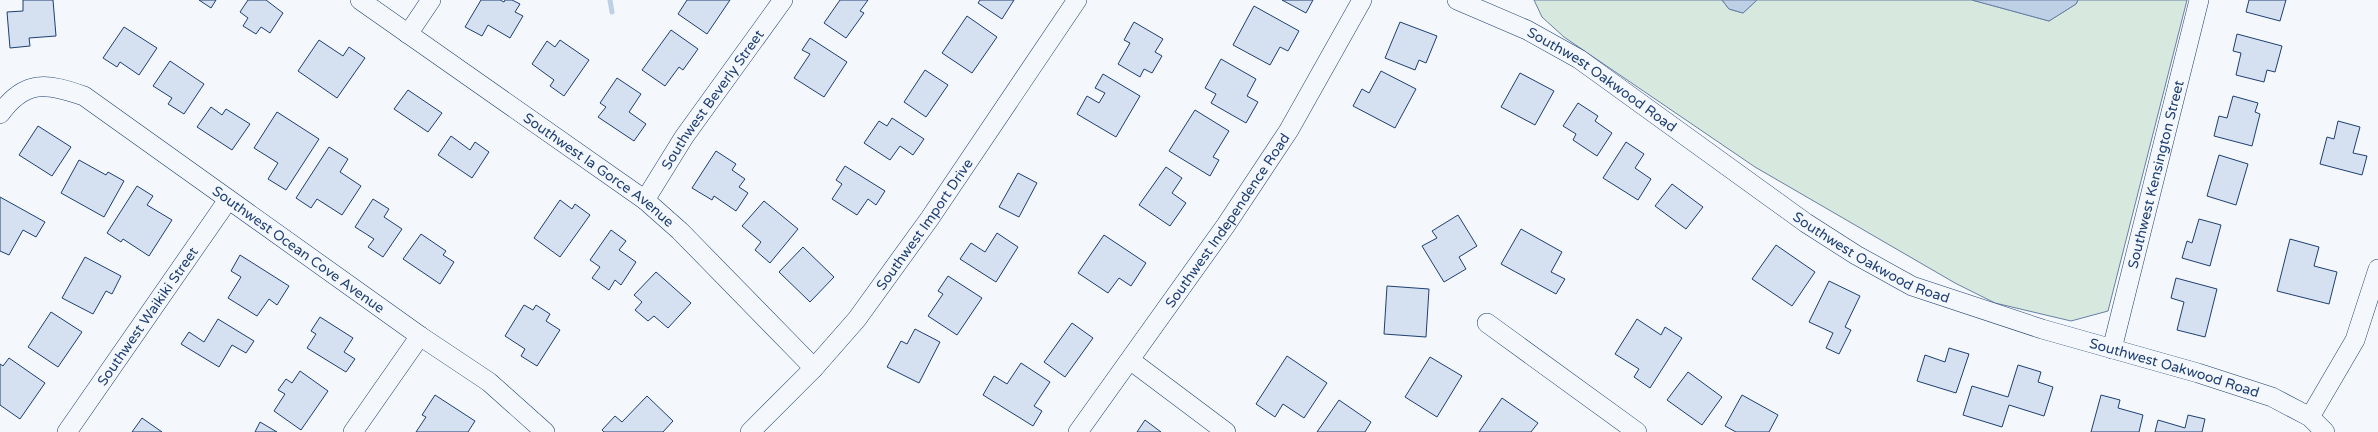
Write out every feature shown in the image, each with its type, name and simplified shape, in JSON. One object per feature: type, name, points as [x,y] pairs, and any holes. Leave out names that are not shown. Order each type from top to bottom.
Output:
[{"type":"street","name":"Southwest la Gorce Avenue","points":[[360,0],[645,200],[680,231],[814,368]]},
{"type":"street","points":[[408,34],[431,0]]},
{"type":"street","name":"Southwest Beverly Street","points":[[645,200],[684,137],[783,0]]},
{"type":"street","name":"Southwest Import Drive","points":[[750,432],[814,368],[857,319],[930,218],[1077,0]]},
{"type":"street","name":"Southwest Independence Road","points":[[1078,432],[1226,225],[1289,130],[1362,0]]},
{"type":"street","name":"Southwest Oakwood Road","points":[[1457,0],[1527,30],[1578,60],[1806,223],[1856,255],[1912,286],[2042,329],[2272,397],[2310,417],[2325,432]]},
{"type":"street","name":"Southwest Kensington Street","points":[[2112,349],[2199,0]]},
{"type":"street","name":"Southwest Ocean Cove Avenue","points":[[0,114],[11,99],[24,90],[42,86],[60,88],[84,96],[420,336],[489,382],[546,432]]},
{"type":"street","name":"Southwest Waikiki Street","points":[[67,432],[228,200]]},
{"type":"street","points":[[2310,417],[2355,340],[2378,269]]},
{"type":"street","points":[[1487,323],[1637,432]]},
{"type":"street","points":[[353,432],[420,336]]},
{"type":"street","points":[[1130,360],[1226,432]]},
{"type":"shaded area","points":[[1534,0],[1722,0],[1729,9],[1743,13],[1757,0],[1972,0],[2049,21],[2076,4],[2078,0],[2187,0],[2108,311],[2071,321],[1995,303],[1955,283],[1755,167],[1564,37],[1542,17]]},
{"type":"water","points":[[1722,0],[1757,0],[1743,13],[1729,9]]},
{"type":"water","points":[[1972,0],[2078,0],[2076,4],[2049,21]]},
{"type":"building","points":[[23,0],[53,0],[56,36],[29,38],[30,46],[10,48],[7,12],[23,11]]},
{"type":"building","points":[[199,0],[216,0],[211,8]]},
{"type":"building","points":[[248,0],[266,0],[283,13],[270,33],[261,27],[256,34],[243,26],[248,18],[240,12]]},
{"type":"building","points":[[481,0],[500,0],[504,2],[505,0],[512,0],[520,4],[515,12],[523,16],[510,38],[488,25],[482,36],[465,27]]},
{"type":"building","points":[[687,0],[730,0],[707,34],[678,14]]},
{"type":"building","points":[[840,0],[868,0],[860,11],[864,13],[846,38],[824,23]]},
{"type":"building","points":[[980,0],[1014,0],[1002,19],[978,3]]},
{"type":"building","points":[[1282,0],[1313,0],[1306,13]]},
{"type":"building","points":[[2249,0],[2286,0],[2280,21],[2246,12]]},
{"type":"building","points":[[1254,6],[1299,31],[1288,51],[1280,47],[1270,65],[1233,45]]},
{"type":"building","points":[[967,16],[997,37],[972,73],[942,53]]},
{"type":"building","points":[[1134,22],[1163,39],[1155,52],[1162,56],[1152,73],[1144,69],[1140,77],[1118,64],[1130,43],[1124,40]]},
{"type":"building","points":[[1400,22],[1437,36],[1426,63],[1419,60],[1415,70],[1385,58]]},
{"type":"building","points":[[124,27],[157,48],[139,75],[120,62],[117,67],[103,58]]},
{"type":"building","points":[[671,30],[698,49],[683,70],[679,67],[665,86],[642,70]]},
{"type":"building","points":[[2237,34],[2282,46],[2275,72],[2267,70],[2264,82],[2236,75],[2241,53],[2233,51]]},
{"type":"building","points":[[810,38],[847,62],[824,97],[794,78],[810,54],[802,50]]},
{"type":"building","points":[[319,40],[343,56],[349,47],[365,58],[337,98],[298,71]]},
{"type":"building","points":[[560,40],[589,60],[564,96],[550,86],[554,80],[532,64],[547,41],[555,47]]},
{"type":"building","points":[[1221,59],[1256,79],[1247,96],[1258,102],[1246,123],[1211,103],[1216,94],[1205,88]]},
{"type":"building","points":[[170,61],[204,84],[184,114],[168,104],[172,98],[153,86]]},
{"type":"building","points":[[925,70],[948,85],[926,117],[904,102]]},
{"type":"building","points":[[1381,71],[1416,89],[1395,128],[1353,106],[1362,89],[1369,93]]},
{"type":"building","points":[[1520,73],[1554,91],[1535,125],[1501,107]]},
{"type":"building","points":[[1103,74],[1140,96],[1116,137],[1077,114],[1087,96],[1099,103],[1105,93],[1095,88]]},
{"type":"building","points":[[617,78],[641,94],[629,112],[646,124],[634,141],[598,117],[606,107],[600,103]]},
{"type":"building","points":[[408,90],[442,113],[428,132],[394,109]]},
{"type":"building","points":[[2233,96],[2258,103],[2255,112],[2260,114],[2252,146],[2214,136],[2219,116],[2227,118]]},
{"type":"building","points":[[1578,103],[1598,116],[1595,121],[1612,133],[1597,156],[1573,140],[1576,134],[1563,126]]},
{"type":"building","points":[[211,107],[222,115],[226,109],[250,124],[232,150],[197,127]]},
{"type":"building","points":[[1195,110],[1229,131],[1213,157],[1219,160],[1210,176],[1169,151]]},
{"type":"building","points":[[277,112],[319,139],[286,190],[268,179],[278,163],[254,148]]},
{"type":"building","points":[[892,118],[924,139],[913,155],[900,146],[890,160],[864,143],[879,121],[887,126]]},
{"type":"building","points":[[2338,121],[2360,127],[2353,153],[2367,156],[2362,175],[2320,164],[2327,137],[2334,139]]},
{"type":"building","points":[[38,126],[71,147],[52,176],[19,155]]},
{"type":"building","points":[[451,136],[470,150],[475,142],[489,152],[472,178],[438,155]]},
{"type":"building","points":[[1626,142],[1644,154],[1635,168],[1651,179],[1638,200],[1603,178]]},
{"type":"building","points":[[329,147],[348,159],[340,172],[361,186],[342,215],[317,199],[311,208],[296,198]]},
{"type":"building","points":[[716,151],[736,164],[732,170],[745,179],[739,187],[748,193],[736,211],[714,196],[712,200],[692,188]]},
{"type":"building","points":[[2219,155],[2248,164],[2236,205],[2207,196]]},
{"type":"building","points":[[79,160],[106,175],[108,172],[124,181],[104,217],[61,193]]},
{"type":"building","points":[[845,166],[885,191],[876,205],[868,199],[857,215],[832,199],[842,184],[836,180]]},
{"type":"building","points":[[1166,167],[1182,178],[1172,193],[1186,203],[1170,226],[1139,205]]},
{"type":"building","points":[[1018,173],[1037,183],[1019,217],[999,207]]},
{"type":"building","points":[[1672,184],[1703,207],[1686,229],[1655,206]]},
{"type":"building","points":[[137,186],[153,196],[147,205],[172,220],[149,256],[123,239],[121,242],[107,233]]},
{"type":"building","points":[[0,197],[45,222],[36,237],[23,230],[9,255],[0,251]]},
{"type":"building","points":[[373,199],[389,209],[384,217],[402,229],[383,257],[368,247],[374,239],[355,227]]},
{"type":"building","points":[[560,200],[572,209],[575,204],[590,215],[560,257],[534,238]]},
{"type":"building","points":[[764,201],[798,229],[770,263],[755,250],[761,242],[742,226]]},
{"type":"building","points":[[1458,215],[1477,246],[1459,257],[1466,269],[1444,282],[1422,246],[1437,238],[1432,231]]},
{"type":"building","points":[[2199,219],[2221,225],[2210,266],[2182,258],[2187,241],[2192,243]]},
{"type":"building","points":[[1521,229],[1562,252],[1551,272],[1565,279],[1556,294],[1501,264]]},
{"type":"building","points":[[611,230],[626,241],[619,250],[636,262],[621,285],[615,280],[609,290],[592,278],[600,267],[590,260]]},
{"type":"building","points":[[997,233],[1018,247],[996,282],[960,259],[971,243],[985,252]]},
{"type":"building","points":[[421,234],[446,251],[443,255],[454,262],[440,284],[403,259]]},
{"type":"building","points":[[1104,235],[1146,263],[1131,286],[1119,278],[1108,293],[1078,273]]},
{"type":"building","points":[[2290,239],[2319,247],[2314,266],[2337,272],[2329,304],[2277,291]]},
{"type":"building","points":[[1776,245],[1815,272],[1792,306],[1752,279]]},
{"type":"building","points":[[803,247],[834,277],[810,302],[779,272]]},
{"type":"building","points":[[240,255],[289,286],[277,305],[269,299],[257,316],[228,298],[241,277],[231,271]]},
{"type":"building","points":[[85,257],[121,276],[112,294],[106,291],[93,314],[62,298]]},
{"type":"building","points":[[656,272],[691,303],[668,328],[654,316],[648,321],[635,310],[642,302],[634,295]]},
{"type":"building","points":[[948,276],[982,298],[957,335],[928,316],[943,294],[938,291]]},
{"type":"building","points":[[2176,278],[2217,289],[2205,337],[2177,330],[2184,302],[2171,298]]},
{"type":"building","points":[[1829,281],[1860,296],[1845,327],[1851,330],[1839,354],[1826,348],[1833,333],[1809,322]]},
{"type":"building","points":[[1387,286],[1429,289],[1426,337],[1384,334]]},
{"type":"building","points":[[524,305],[533,310],[536,305],[550,314],[546,321],[560,330],[537,366],[521,356],[525,349],[505,336]]},
{"type":"building","points":[[51,312],[82,332],[58,367],[28,347]]},
{"type":"building","points":[[320,317],[353,338],[344,352],[355,359],[346,372],[307,348],[316,334],[311,331]]},
{"type":"building","points":[[218,319],[254,341],[246,353],[232,345],[219,367],[181,344],[189,332],[204,342]]},
{"type":"building","points":[[1637,319],[1661,335],[1665,327],[1682,338],[1650,388],[1634,377],[1639,369],[1615,354]]},
{"type":"building","points":[[1072,323],[1093,338],[1065,377],[1044,362]]},
{"type":"building","points":[[915,329],[940,342],[919,383],[887,367],[901,341],[907,344]]},
{"type":"building","points":[[1949,348],[1969,354],[1956,393],[1917,381],[1925,355],[1945,362]]},
{"type":"building","points":[[1287,356],[1327,383],[1304,418],[1283,404],[1275,417],[1256,404]]},
{"type":"building","points":[[1430,357],[1462,376],[1437,417],[1405,397]]},
{"type":"building","points":[[9,358],[45,383],[20,419],[0,405],[0,364],[3,366]]},
{"type":"building","points":[[1021,363],[1050,382],[1034,406],[1042,411],[1033,426],[983,395],[994,376],[1007,384]]},
{"type":"building","points":[[2018,365],[2041,372],[2038,382],[2053,387],[2044,416],[2009,405],[2002,427],[1963,415],[1972,386],[2008,397]]},
{"type":"building","points":[[300,371],[328,391],[301,430],[274,411],[285,394],[278,390],[286,379],[292,383]]},
{"type":"building","points":[[1688,372],[1722,397],[1702,425],[1667,400]]},
{"type":"building","points":[[435,395],[475,421],[468,432],[416,432],[426,417],[422,415]]},
{"type":"building","points":[[1742,395],[1778,415],[1769,432],[1736,432],[1725,426]]},
{"type":"building","points":[[2101,395],[2120,400],[2118,408],[2143,415],[2139,432],[2091,432]]},
{"type":"building","points":[[647,396],[673,421],[663,432],[604,432],[602,430],[615,416],[622,422]]},
{"type":"building","points":[[1502,398],[1538,423],[1531,432],[1479,432]]},
{"type":"building","points":[[1339,400],[1371,422],[1365,432],[1317,432]]},
{"type":"building","points":[[2188,415],[2205,419],[2202,432],[2155,432],[2158,420],[2185,428]]},
{"type":"building","points":[[142,418],[162,432],[132,432]]},
{"type":"building","points":[[1145,420],[1161,432],[1137,432]]},
{"type":"building","points":[[260,422],[277,432],[255,432]]},
{"type":"waterway","points":[[610,0],[612,12]]}]
